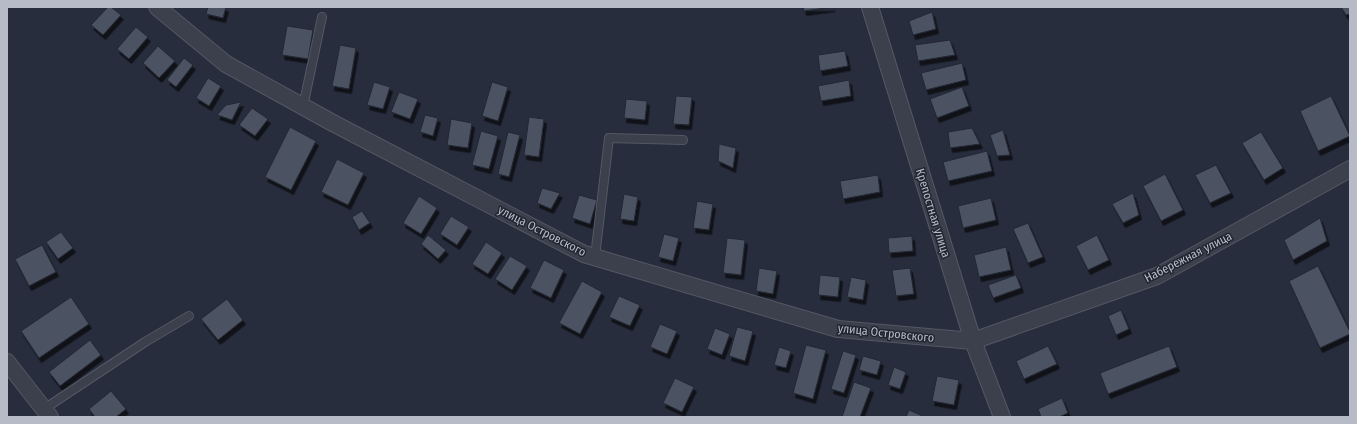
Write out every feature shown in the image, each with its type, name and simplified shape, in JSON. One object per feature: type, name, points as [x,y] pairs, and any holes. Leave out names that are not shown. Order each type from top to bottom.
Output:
[{"type":"street","name":"улица Островского","points":[[157,7],[226,64],[303,107],[584,254],[838,329],[973,341]]},
{"type":"street","name":"Крепостная улица","points":[[870,7],[973,341],[1002,417]]},
{"type":"street","name":"Набережная улица","points":[[973,341],[1157,276],[1350,169]]},
{"type":"street","points":[[7,362],[47,413]]},
{"type":"lane","points":[[303,107],[322,16]]},
{"type":"lane","points":[[595,257],[609,138],[683,140]]},
{"type":"lane","points":[[47,413],[145,342],[189,316]]},
{"type":"building","points":[[108,7],[111,7],[121,15],[103,35],[91,25]]},
{"type":"building","points":[[208,7],[226,7],[223,18],[206,14]]},
{"type":"building","points":[[803,7],[833,7],[804,11]]},
{"type":"building","points":[[1341,7],[1350,7],[1350,14],[1346,15]]},
{"type":"building","points":[[932,12],[936,29],[913,35],[909,21]]},
{"type":"building","points":[[287,26],[313,30],[308,59],[282,55]]},
{"type":"building","points":[[136,27],[148,37],[129,59],[117,49]]},
{"type":"building","points":[[950,40],[955,55],[918,61],[915,45]]},
{"type":"building","points":[[340,45],[356,48],[349,89],[332,86]]},
{"type":"building","points":[[158,46],[175,61],[159,78],[143,63]]},
{"type":"building","points":[[845,51],[848,66],[820,71],[818,55]]},
{"type":"building","points":[[184,58],[193,65],[176,87],[167,80]]},
{"type":"building","points":[[962,63],[966,80],[926,90],[921,73]]},
{"type":"building","points":[[208,78],[221,86],[209,106],[196,98]]},
{"type":"building","points":[[849,80],[851,96],[821,101],[818,86]]},
{"type":"building","points":[[374,82],[390,87],[383,109],[367,105]]},
{"type":"building","points":[[492,82],[508,87],[498,121],[482,116]]},
{"type":"building","points":[[962,87],[969,106],[937,118],[930,99]]},
{"type":"building","points":[[399,92],[418,99],[410,119],[391,112]]},
{"type":"building","points":[[676,96],[692,97],[689,125],[673,124]]},
{"type":"building","points":[[1331,96],[1350,136],[1318,151],[1300,111]]},
{"type":"building","points":[[626,99],[647,101],[645,120],[624,118]]},
{"type":"building","points":[[241,102],[232,120],[217,115],[226,105]]},
{"type":"building","points":[[252,108],[268,119],[255,136],[239,125]]},
{"type":"building","points":[[425,115],[438,118],[433,136],[420,132]]},
{"type":"building","points":[[529,117],[544,119],[539,157],[524,155]]},
{"type":"building","points":[[451,119],[472,123],[468,148],[447,145]]},
{"type":"building","points":[[290,127],[316,141],[291,190],[265,177]]},
{"type":"building","points":[[972,128],[980,144],[950,148],[948,132]]},
{"type":"building","points":[[1003,130],[1010,155],[997,156],[990,135]]},
{"type":"building","points":[[481,131],[498,136],[489,169],[472,165]]},
{"type":"building","points":[[508,132],[520,135],[509,177],[498,174]]},
{"type":"building","points":[[1261,132],[1283,168],[1264,180],[1242,143]]},
{"type":"building","points":[[719,144],[736,148],[733,168],[718,161]]},
{"type":"building","points":[[987,151],[992,171],[948,181],[943,162]]},
{"type":"building","points":[[337,159],[364,173],[348,205],[321,192]]},
{"type":"building","points":[[1216,165],[1231,193],[1210,203],[1195,175]]},
{"type":"building","points":[[1165,174],[1183,210],[1161,221],[1143,186]]},
{"type":"building","points":[[878,175],[880,192],[843,199],[840,181]]},
{"type":"building","points":[[542,188],[560,193],[551,209],[537,203]]},
{"type":"building","points":[[1133,193],[1139,215],[1123,223],[1112,204]]},
{"type":"building","points":[[624,194],[638,197],[634,221],[620,219]]},
{"type":"building","points":[[579,195],[597,200],[590,224],[572,218]]},
{"type":"building","points":[[419,196],[437,208],[421,234],[403,223]]},
{"type":"building","points":[[991,198],[996,220],[963,228],[958,206]]},
{"type":"building","points":[[697,201],[713,204],[709,230],[693,228]]},
{"type":"building","points":[[362,211],[370,223],[359,230],[352,217]]},
{"type":"building","points":[[451,216],[469,227],[457,245],[440,234]]},
{"type":"building","points":[[1320,218],[1327,241],[1293,260],[1284,240]]},
{"type":"building","points":[[1028,223],[1043,257],[1028,263],[1013,229]]},
{"type":"building","points":[[61,232],[73,248],[58,259],[46,242]]},
{"type":"building","points":[[664,234],[679,238],[673,261],[658,257]]},
{"type":"building","points":[[428,235],[446,250],[438,259],[421,244]]},
{"type":"building","points":[[1097,235],[1109,260],[1088,270],[1076,246]]},
{"type":"building","points":[[912,236],[913,251],[889,253],[888,238]]},
{"type":"building","points":[[727,238],[745,240],[741,275],[723,273]]},
{"type":"building","points":[[486,242],[502,253],[488,274],[472,264]]},
{"type":"building","points":[[42,245],[56,272],[29,286],[15,259]]},
{"type":"building","points":[[1006,247],[1011,270],[979,277],[974,255]]},
{"type":"building","points":[[510,256],[527,266],[512,290],[495,279]]},
{"type":"building","points":[[544,260],[564,270],[551,298],[530,288]]},
{"type":"building","points":[[1318,266],[1350,332],[1350,334],[1320,348],[1289,281]]},
{"type":"building","points":[[759,268],[777,271],[773,294],[756,291]]},
{"type":"building","points":[[910,268],[914,294],[896,296],[892,270]]},
{"type":"building","points":[[820,275],[840,277],[838,297],[818,295]]},
{"type":"building","points":[[1016,275],[1021,288],[993,298],[988,285]]},
{"type":"building","points":[[851,277],[866,280],[863,300],[847,297]]},
{"type":"building","points":[[582,281],[602,292],[580,334],[559,323]]},
{"type":"building","points":[[619,296],[640,305],[630,326],[609,317]]},
{"type":"building","points":[[71,297],[89,324],[39,358],[21,331]]},
{"type":"building","points":[[227,299],[243,320],[218,340],[201,319]]},
{"type":"building","points":[[1121,310],[1129,329],[1116,335],[1108,316]]},
{"type":"building","points":[[660,324],[677,331],[667,354],[650,347]]},
{"type":"building","points":[[737,327],[753,331],[745,361],[729,356]]},
{"type":"building","points":[[715,328],[730,334],[722,355],[707,349]]},
{"type":"building","points":[[90,340],[101,355],[60,386],[49,372]]},
{"type":"building","points":[[806,345],[826,350],[813,399],[793,393]]},
{"type":"building","points":[[1048,346],[1057,364],[1024,379],[1016,361]]},
{"type":"building","points":[[1169,346],[1177,367],[1108,394],[1100,373]]},
{"type":"building","points":[[779,347],[791,351],[786,368],[774,365]]},
{"type":"building","points":[[843,351],[856,355],[844,393],[831,389]]},
{"type":"building","points":[[863,356],[881,361],[877,375],[859,370]]},
{"type":"building","points":[[894,367],[906,372],[900,389],[888,385]]},
{"type":"building","points":[[937,376],[959,380],[954,405],[932,401]]},
{"type":"building","points":[[675,378],[694,387],[682,412],[663,403]]},
{"type":"building","points":[[854,382],[871,388],[860,417],[842,417]]},
{"type":"building","points":[[111,391],[126,409],[116,417],[95,417],[89,409]]},
{"type":"building","points":[[1062,398],[1068,413],[1059,417],[1041,417],[1038,409]]},
{"type":"building","points":[[909,410],[925,417],[906,417]]}]
